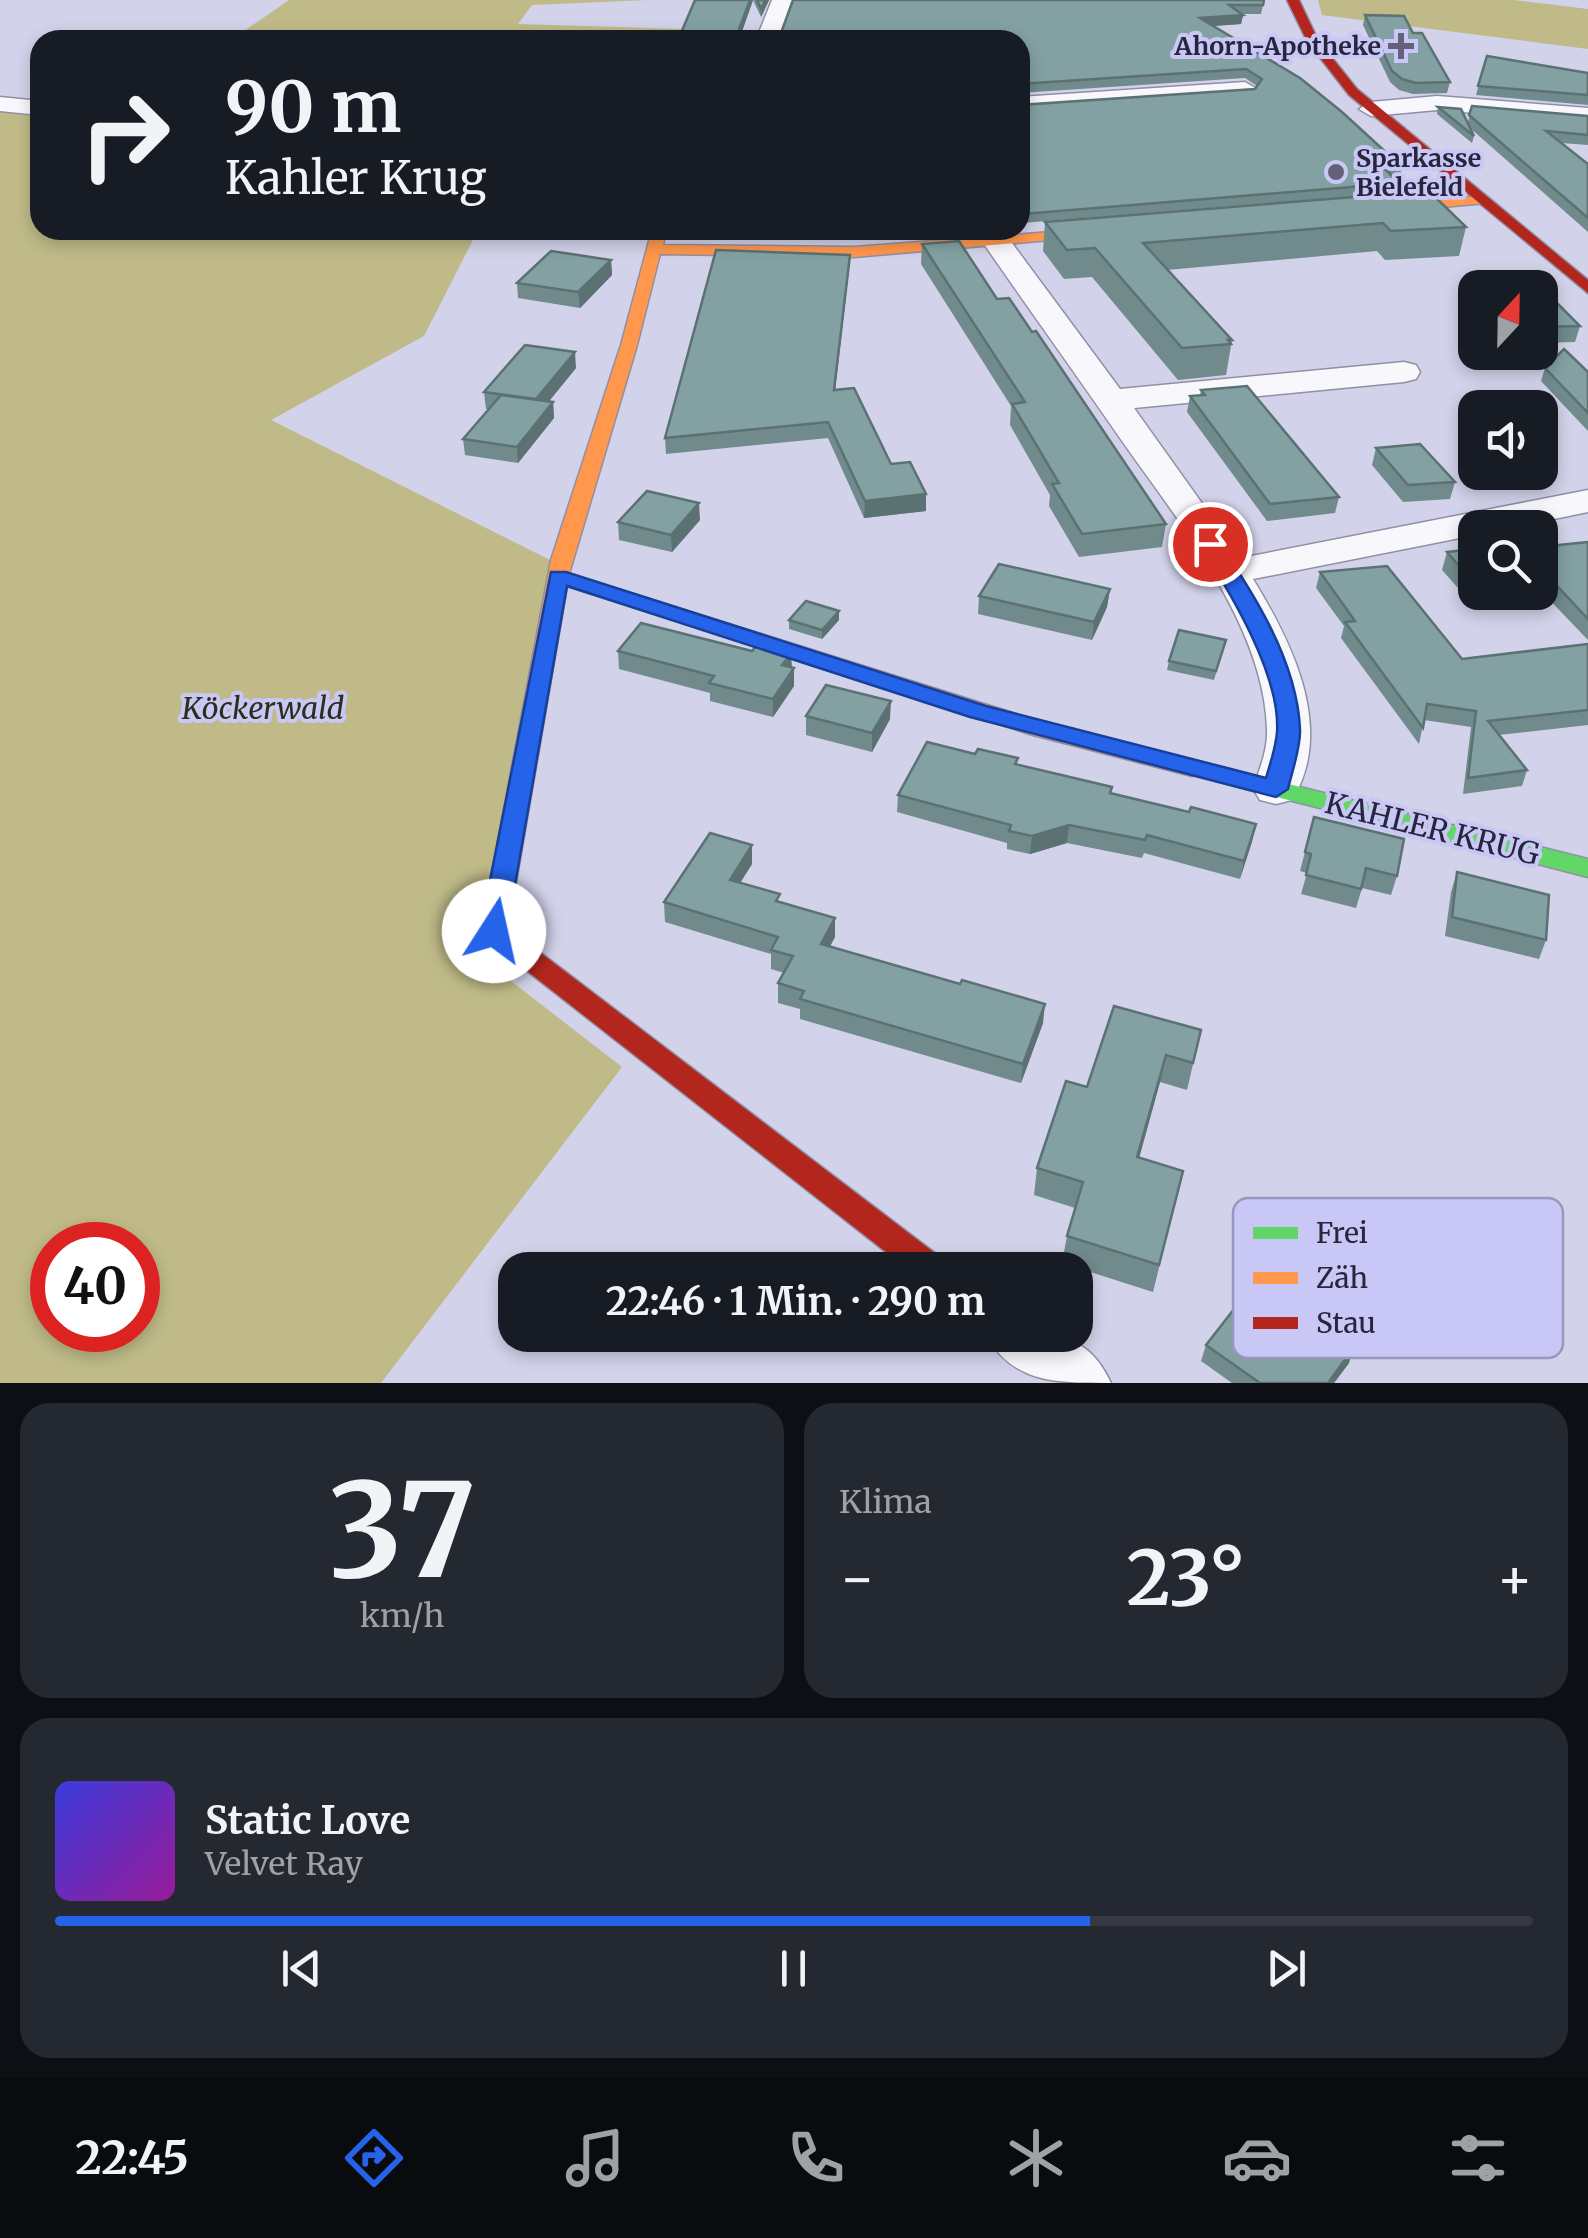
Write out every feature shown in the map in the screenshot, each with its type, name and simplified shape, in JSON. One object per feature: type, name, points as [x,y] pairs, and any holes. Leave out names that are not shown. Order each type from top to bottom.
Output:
[{"type":"street","points":[[771,30],[782,0]]},
{"type":"street","points":[[1293,0],[1321,53],[1370,109],[1588,288]]},
{"type":"street","points":[[1030,103],[1246,89]]},
{"type":"street","points":[[1370,109],[1437,103],[1588,115]]},
{"type":"street","points":[[0,104],[30,107]]},
{"type":"street","points":[[1345,212],[1480,200]]},
{"type":"street","points":[[1030,238],[1142,229]]},
{"type":"street","points":[[910,1252],[494,931],[558,577],[657,240],[838,252],[1008,240]]},
{"type":"street","points":[[996,241],[1230,572],[1262,633],[1289,731],[1276,789]]},
{"type":"street","points":[[1111,400],[1404,372]]},
{"type":"street","points":[[1230,572],[1588,501]]},
{"type":"street","name":"KAHLER KRUG","points":[[558,577],[994,716],[1588,868]]},
{"type":"street","points":[[1039,1352],[1079,1383]]},
{"type":"green space","points":[[289,0],[647,0],[532,5],[518,24],[685,29],[685,30],[246,30]]},
{"type":"green space","points":[[1318,0],[1514,0],[1588,9],[1588,49],[1322,15]]},
{"type":"green space","name":"Köckerwald","points":[[0,112],[30,115],[30,240],[473,240],[424,336],[271,420],[560,565],[476,954],[622,1067],[381,1383],[0,1383]]},
{"type":"building","points":[[695,0],[750,0],[739,30],[682,30]]},
{"type":"building","points":[[793,0],[1264,0],[1263,5],[1229,5],[1243,15],[1200,18],[1300,78],[1342,112],[1402,167],[1384,168],[1399,183],[1030,213],[1030,104],[1255,89],[1262,79],[1246,69],[1030,83],[1030,30],[782,30]]},
{"type":"building","points":[[1365,15],[1404,16],[1413,33],[1422,33],[1450,82],[1416,83],[1402,79],[1392,71]]},
{"type":"building","points":[[1487,56],[1588,73],[1588,95],[1478,86]]},
{"type":"building","points":[[1472,106],[1588,116],[1588,135],[1546,131],[1588,164],[1588,218],[1469,115]]},
{"type":"building","points":[[1438,107],[1461,109],[1474,136]]},
{"type":"building","points":[[1429,191],[1466,227],[1391,231],[1383,223],[1143,243],[1232,340],[1228,340],[1231,344],[1182,348],[1095,248],[1067,250],[1045,222]]},
{"type":"building","points":[[959,241],[997,299],[1009,298],[1032,332],[1036,331],[1166,524],[1082,534],[1052,484],[1059,483],[1012,404],[1025,402],[922,244]]},
{"type":"building","points":[[716,250],[850,255],[834,390],[854,388],[891,464],[910,462],[926,494],[865,501],[828,422],[665,438]]},
{"type":"building","points":[[551,251],[611,260],[578,292],[517,283]]},
{"type":"building","points":[[1558,304],[1580,326],[1558,327]]},
{"type":"building","points":[[525,345],[575,352],[536,399],[484,392]]},
{"type":"building","points":[[1564,349],[1588,372],[1588,413],[1547,370],[1558,370],[1558,355]]},
{"type":"building","points":[[1247,386],[1339,497],[1270,504],[1190,396],[1205,395],[1201,390]]},
{"type":"building","points":[[501,395],[553,402],[517,447],[463,439]]},
{"type":"building","points":[[1420,444],[1455,482],[1408,485],[1376,448]]},
{"type":"building","points":[[647,491],[699,503],[671,535],[618,522]]},
{"type":"building","points":[[1588,542],[1588,619],[1558,587],[1558,545]]},
{"type":"building","points":[[1458,551],[1458,565],[1447,552]]},
{"type":"building","points":[[999,564],[1110,589],[1094,622],[979,596]]},
{"type":"building","points":[[1387,566],[1462,659],[1588,644],[1588,710],[1488,721],[1527,770],[1468,778],[1476,711],[1427,704],[1423,728],[1345,622],[1355,621],[1320,572]]},
{"type":"building","points":[[806,601],[839,611],[822,630],[789,620]]},
{"type":"building","points":[[641,623],[752,651],[758,644],[791,654],[782,665],[794,668],[773,699],[709,683],[714,676],[618,651]]},
{"type":"building","points":[[1179,630],[1226,640],[1216,671],[1169,661]]},
{"type":"building","points":[[826,685],[891,701],[872,733],[806,716]]},
{"type":"building","points":[[927,742],[975,754],[978,749],[1018,758],[1015,764],[1112,787],[1110,793],[1189,812],[1191,807],[1256,824],[1244,861],[1147,835],[1145,840],[1069,825],[1032,836],[1009,831],[1011,825],[898,795]]},
{"type":"building","points":[[1314,817],[1404,839],[1397,876],[1366,868],[1361,889],[1306,875],[1311,854],[1305,852]]},
{"type":"building","points":[[710,833],[752,845],[730,880],[780,894],[776,901],[835,918],[821,944],[1045,1004],[1023,1064],[800,999],[804,991],[778,983],[793,956],[771,950],[778,937],[664,902]]},
{"type":"building","points":[[1457,872],[1549,895],[1546,940],[1452,917]]},
{"type":"building","points":[[1114,1006],[1201,1030],[1193,1063],[1166,1055],[1137,1157],[1183,1171],[1159,1265],[1067,1236],[1083,1182],[1037,1168],[1066,1081],[1087,1087]]},
{"type":"building","points":[[1233,1310],[1233,1358],[1346,1358],[1328,1383],[1260,1383],[1206,1345]]},
{"type":"traffic: fast","points":[[1192,768],[1588,868]]},
{"type":"traffic: slow","points":[[1366,210],[1481,200]]},
{"type":"traffic: slow","points":[[1030,238],[1116,231]]},
{"type":"traffic: slow","points":[[498,911],[561,560],[629,345],[656,240]]},
{"type":"traffic: slow","points":[[655,249],[854,252],[1004,240]]},
{"type":"traffic: slow","points":[[558,577],[1041,730],[1192,768]]},
{"type":"traffic: jam","points":[[1293,0],[1313,41],[1353,92],[1588,288]]},
{"type":"traffic: jam","points":[[498,911],[494,931],[910,1252]]},
{"type":"place","name":"Ahorn-Apotheke","points":[[1401,46]]},
{"type":"place","name":"Sparkasse Bielefeld","points":[[1336,172]]},
{"type":"route","points":[[494,931],[558,577],[978,712],[1276,789],[1289,731],[1280,686],[1253,612],[1210,544]]}]
